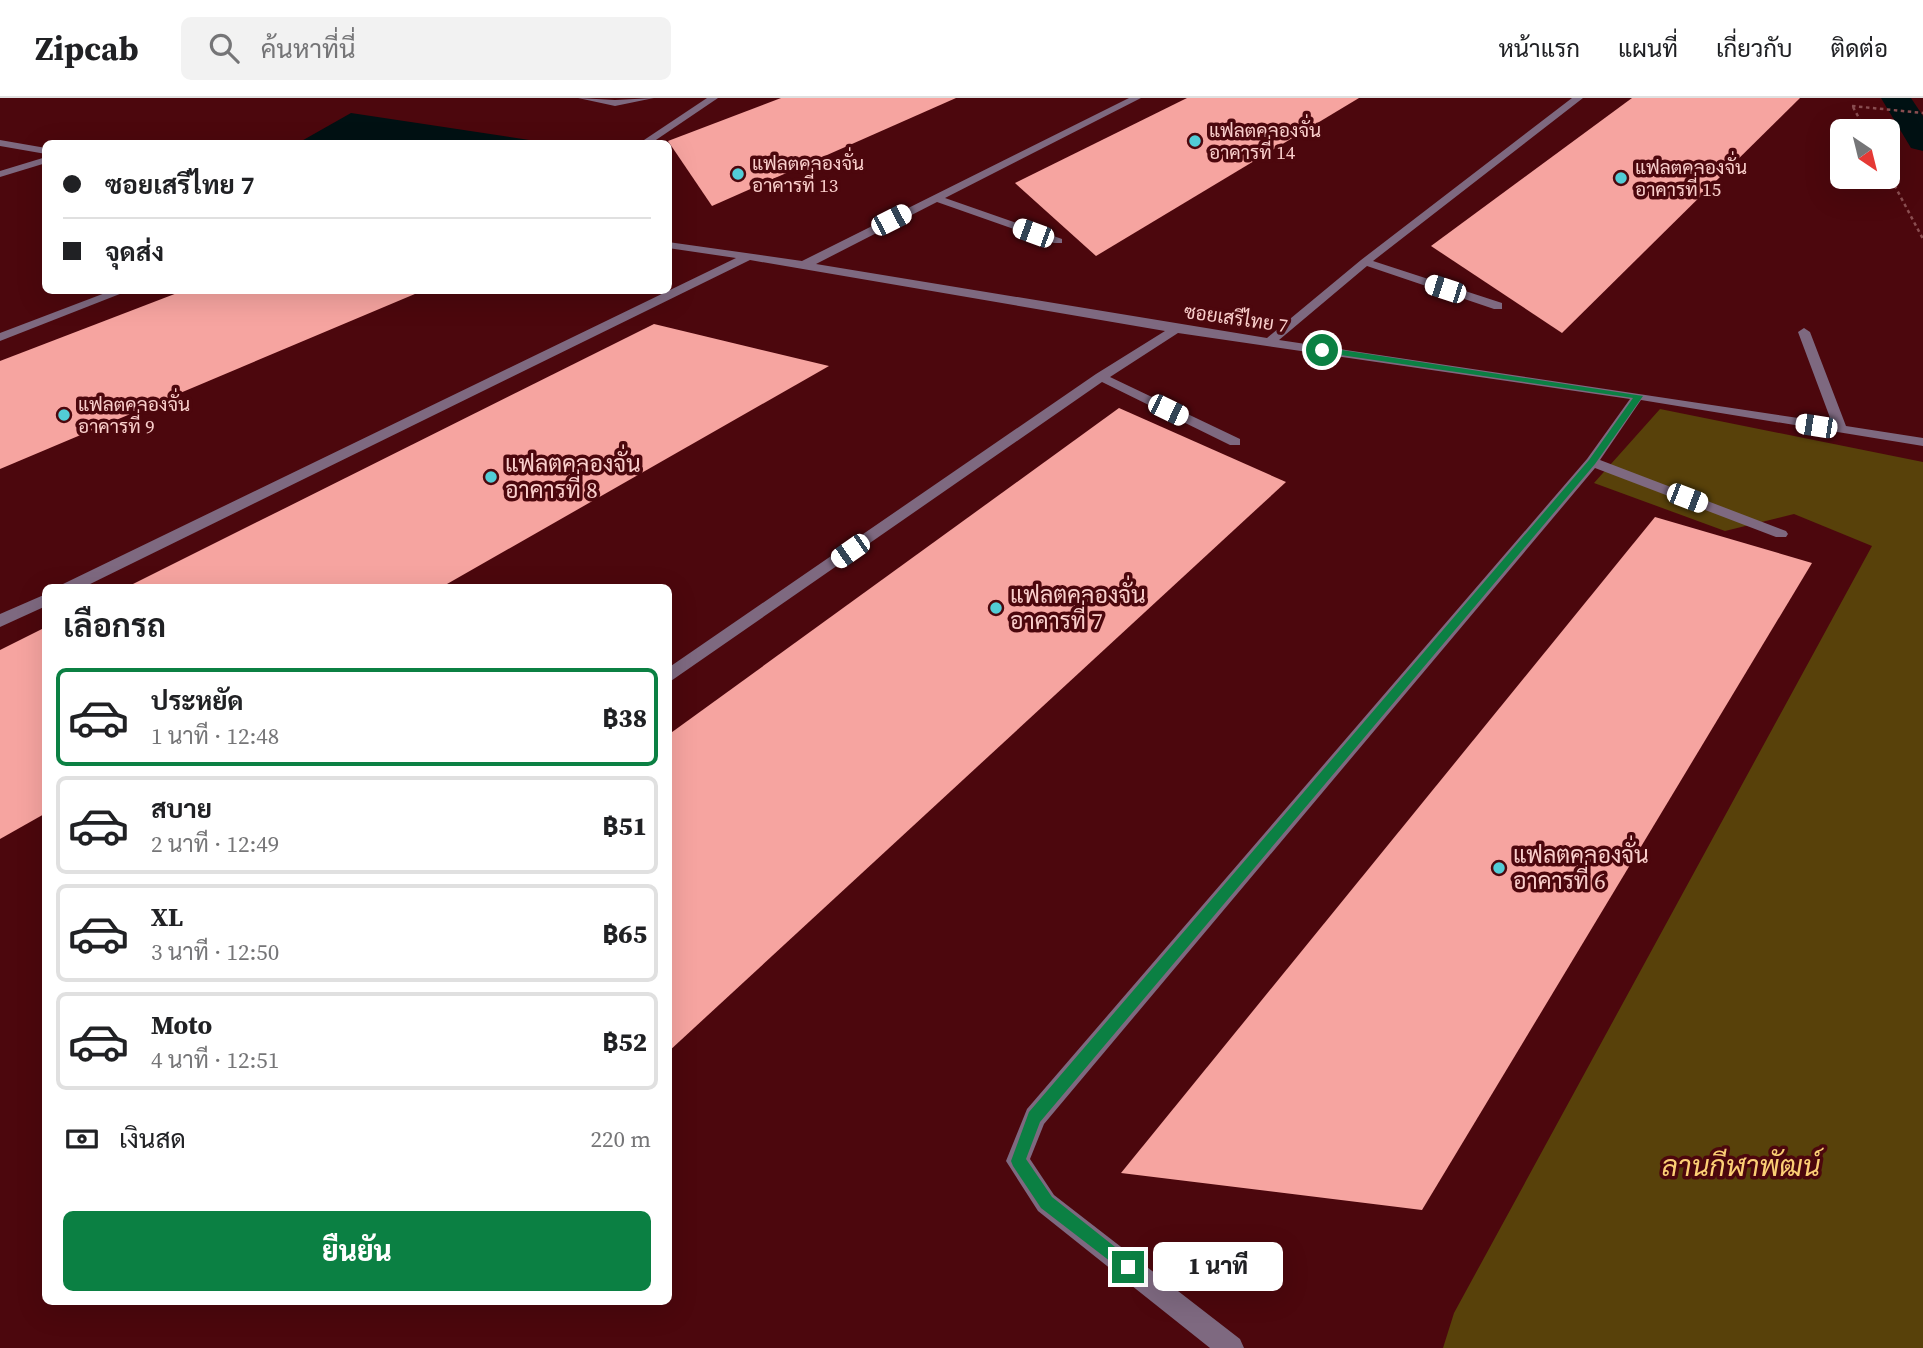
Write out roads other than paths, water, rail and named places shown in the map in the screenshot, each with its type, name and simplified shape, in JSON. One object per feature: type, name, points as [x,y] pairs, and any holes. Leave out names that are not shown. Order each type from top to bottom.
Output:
[{"type":"street","points":[[583,98],[615,103],[649,98]]},
{"type":"street","points":[[649,140],[713,98]]},
{"type":"street","points":[[803,265],[1136,98]]},
{"type":"street","points":[[1270,342],[1365,262],[1578,98]]},
{"type":"street","points":[[0,143],[42,150]]},
{"type":"street","points":[[0,174],[42,161]]},
{"type":"street","points":[[935,198],[1058,242]]},
{"type":"street","name":"ซอยเสรีไทย 7","points":[[672,246],[803,265],[1176,329],[1638,396],[1923,442]]},
{"type":"street","points":[[77,584],[748,257]]},
{"type":"street","points":[[1365,262],[1497,306]]},
{"type":"street","points":[[0,337],[114,294]]},
{"type":"street","points":[[672,674],[1101,377],[1176,329]]},
{"type":"street","points":[[1804,332],[1841,430]]},
{"type":"street","points":[[1101,377],[1235,442]]},
{"type":"street","points":[[1231,1348],[1046,1203],[1018,1161],[1034,1117],[1592,462],[1638,396]]},
{"type":"street","points":[[1592,462],[1781,534]]},
{"type":"street","points":[[0,621],[42,601]]},
{"type":"waterway","points":[[1896,98],[1923,141]]},
{"type":"place","name":"แฟลตคลองจั่น อาคารที่ 14","points":[[1195,141]]},
{"type":"place","name":"แฟลตคลองจั่น อาคารที่ 13","points":[[738,174]]},
{"type":"place","name":"แฟลตคลองจั่น อาคารที่ 15","points":[[1621,178]]},
{"type":"place","name":"แฟลตคลองจั่น อาคารที่ 9","points":[[64,415]]},
{"type":"place","name":"แฟลตคลองจั่น อาคารที่ 8","points":[[491,477]]},
{"type":"place","name":"แฟลตคลองจั่น อาคารที่ 7","points":[[996,608]]},
{"type":"place","name":"แฟลตคลองจั่น อาคารที่ 6","points":[[1499,868]]},
{"type":"park label","name":"ลานกีฬาพัฒน์","points":[[1741,1166]]}]
